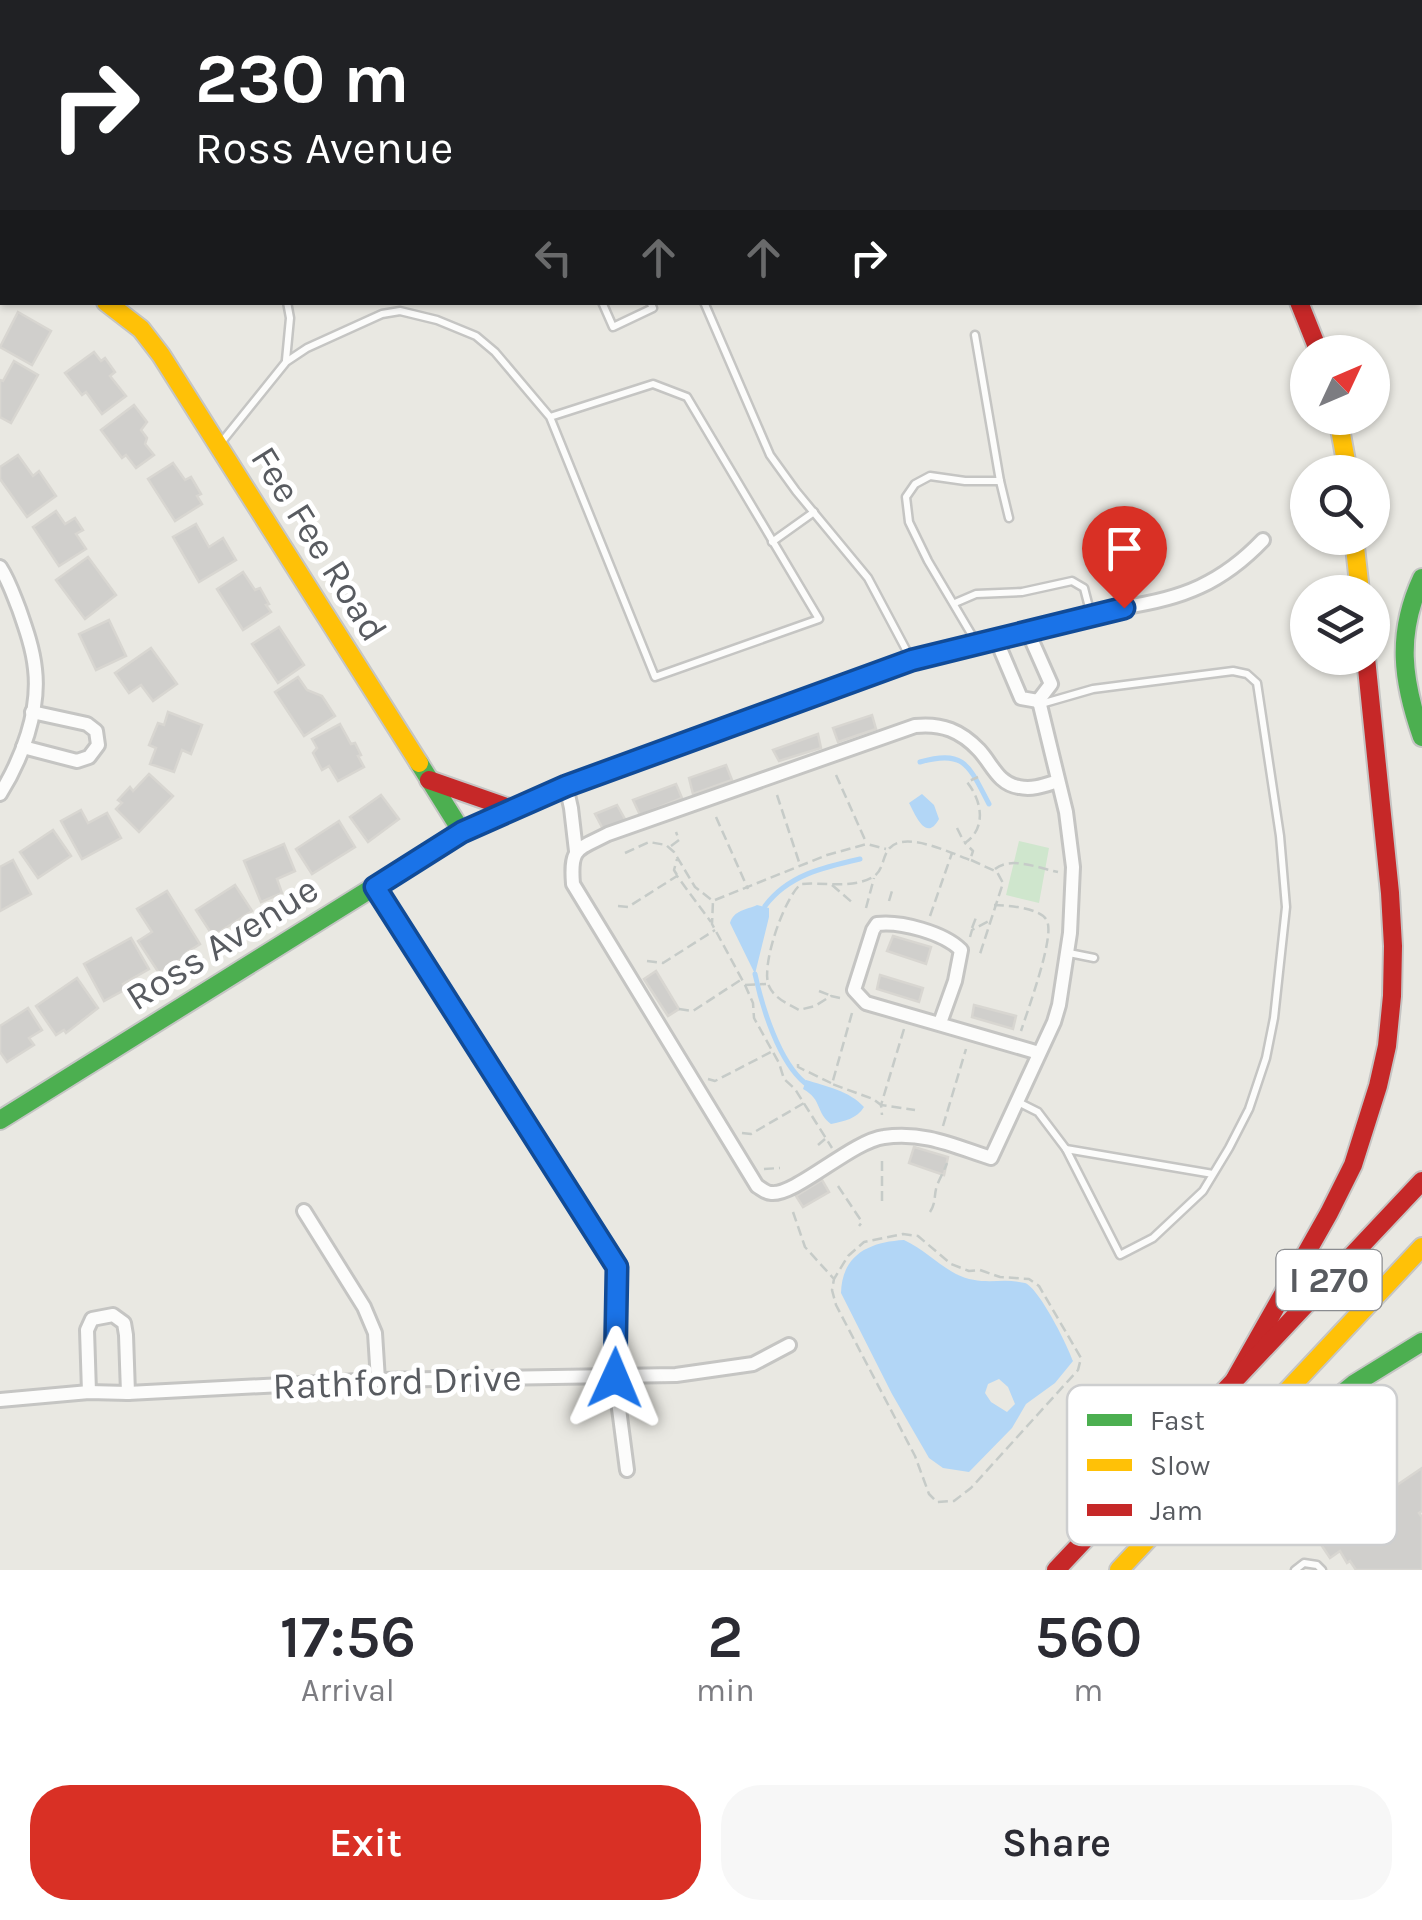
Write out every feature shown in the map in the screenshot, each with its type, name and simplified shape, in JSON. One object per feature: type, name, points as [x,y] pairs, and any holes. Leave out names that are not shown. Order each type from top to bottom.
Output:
[{"type":"main road","name":"Fee Fee Road","points":[[110,305],[141,329],[161,355],[462,832]]},
{"type":"main road","points":[[1301,305],[1313,335]]},
{"type":"main road","points":[[1422,578],[1408,614],[1403,648],[1404,678],[1422,738]]},
{"type":"main road","points":[[1236,1380],[1353,1164],[1387,1046],[1393,946],[1368,675]]},
{"type":"main road","points":[[429,780],[512,809]]},
{"type":"main road","name":"Ross Avenue","points":[[0,1120],[462,832]]},
{"type":"main road","name":"I 270","points":[[1231,1385],[1422,1181]]},
{"type":"main road","name":"I 270","points":[[1292,1385],[1422,1247]]},
{"type":"main road","points":[[1353,1385],[1422,1342]]},
{"type":"main road","name":"I 270","points":[[1056,1570],[1080,1545]]},
{"type":"main road","name":"I 270","points":[[1118,1570],[1142,1545]]},
{"type":"street","name":"Ross Avenue","points":[[462,832],[566,786],[912,660],[1158,603],[1200,588],[1230,571],[1263,540]]},
{"type":"street","points":[[0,567],[27,632],[36,672],[23,747],[0,794]]},
{"type":"street","points":[[566,786],[576,851],[571,861],[573,884],[757,1186],[771,1194],[786,1190],[879,1137],[919,1134],[991,1158],[1060,1006],[1068,953],[1073,867],[1066,812],[1039,703],[1051,684],[1028,632]]},
{"type":"street","points":[[996,639],[1021,698],[1039,703]]},
{"type":"street","points":[[23,747],[78,761],[90,758],[98,745],[96,731],[87,724],[32,712]]},
{"type":"street","points":[[576,851],[608,834],[916,726],[952,728],[980,750],[1008,784],[1034,788],[1058,781]]},
{"type":"street","points":[[375,887],[617,1267],[615,1378],[627,1470]]},
{"type":"street","points":[[940,1024],[961,950],[952,941],[899,923],[878,924],[854,990],[866,1003],[940,1024],[1039,1052]]},
{"type":"street","points":[[304,1211],[376,1333],[378,1380]]},
{"type":"street","points":[[89,1392],[87,1330],[92,1319],[113,1315],[124,1324],[128,1393]]},
{"type":"street","name":"Rathford Drive","points":[[0,1400],[89,1392],[378,1380],[676,1375],[753,1364],[788,1345]]},
{"type":"lane","points":[[286,362],[288,305]]},
{"type":"lane","points":[[603,305],[613,327],[653,308],[652,305]]},
{"type":"lane","points":[[705,305],[770,455],[868,578],[912,660]]},
{"type":"lane","points":[[218,446],[286,362],[308,348],[382,314],[400,311],[436,320],[476,336],[496,352],[550,417],[655,677],[819,619],[687,397],[653,384],[550,417]]},
{"type":"lane","points":[[975,335],[1009,518]]},
{"type":"lane","points":[[976,644],[915,535],[906,497],[915,484],[930,476],[1000,482]]},
{"type":"lane","points":[[772,542],[814,512]]},
{"type":"lane","points":[[954,604],[976,594],[1022,592],[1072,581],[1084,588],[1091,616]]},
{"type":"lane","points":[[1017,1101],[1038,1112],[1066,1149],[1120,1255],[1152,1238],[1203,1191],[1249,1109],[1274,1018],[1286,907],[1280,836],[1257,683],[1247,674],[1234,672],[1093,690],[1039,703]]},
{"type":"lane","points":[[1068,953],[1094,958]]},
{"type":"lane","points":[[1066,1149],[1213,1174]]},
{"type":"lane","points":[[1295,1570],[1304,1563],[1322,1570]]},
{"type":"path","points":[[836,775],[867,844]]},
{"type":"path","points":[[965,843],[974,836],[980,821],[979,805],[967,782],[982,775]]},
{"type":"path","points":[[777,795],[800,866]]},
{"type":"path","points":[[716,817],[748,889]]},
{"type":"path","points":[[956,828],[973,850],[970,860]]},
{"type":"path","points":[[669,848],[679,840],[676,832]]},
{"type":"path","points":[[866,908],[875,876],[894,843],[908,840],[970,860],[994,870],[1003,883],[980,954]]},
{"type":"path","points":[[625,853],[649,842],[669,848],[694,886],[714,901]]},
{"type":"path","points":[[714,901],[867,844],[888,850]]},
{"type":"path","points":[[926,926],[952,853]]},
{"type":"path","points":[[678,857],[674,870],[712,924],[742,979],[754,1018],[784,1079],[796,1090],[838,1158]]},
{"type":"path","points":[[994,870],[1008,862],[1062,872]]},
{"type":"path","points":[[618,906],[628,907],[677,876]]},
{"type":"path","points":[[830,996],[799,1010],[779,999],[768,984],[766,968],[784,908],[801,884],[855,883],[875,876]]},
{"type":"path","points":[[832,884],[854,904]]},
{"type":"path","points":[[888,901],[892,891]]},
{"type":"path","points":[[712,924],[714,901]]},
{"type":"path","points":[[994,905],[1014,906],[1048,921],[1036,990],[1020,1031]]},
{"type":"path","points":[[969,939],[977,915]]},
{"type":"path","points":[[972,930],[990,920]]},
{"type":"path","points":[[647,961],[662,964],[715,930]]},
{"type":"path","points":[[680,1009],[693,1010],[742,979]]},
{"type":"path","points":[[745,985],[768,984]]},
{"type":"path","points":[[819,990],[841,998]]},
{"type":"path","points":[[832,1084],[852,1012]]},
{"type":"path","points":[[882,1115],[881,1105],[905,1028]]},
{"type":"path","points":[[941,1132],[966,1050]]},
{"type":"path","points":[[706,1080],[716,1081],[772,1051]]},
{"type":"path","points":[[798,1064],[803,1071],[881,1105],[915,1110]]},
{"type":"path","points":[[741,1133],[752,1134],[804,1103]]},
{"type":"path","points":[[818,1145],[826,1138]]},
{"type":"path","points":[[882,1161],[882,1202]]},
{"type":"path","points":[[930,1212],[936,1205],[937,1184],[946,1163]]},
{"type":"path","points":[[762,1169],[780,1168]]},
{"type":"path","points":[[838,1186],[862,1222],[859,1226]]},
{"type":"path","points":[[792,1212],[805,1247],[834,1279]]},
{"type":"path","points":[[903,1234],[918,1236],[950,1264],[1000,1277],[1029,1278],[1039,1286],[1081,1358],[1078,1370],[971,1488],[954,1500],[937,1502],[929,1494],[915,1456],[836,1305],[834,1279],[848,1256],[864,1242],[903,1234]]},
{"type":"green space","points":[[1019,841],[1049,848],[1039,903],[1006,895]]},
{"type":"water","points":[[922,794],[934,805],[939,819],[930,828],[921,824],[909,803]]},
{"type":"water","points":[[757,905],[769,908],[769,917],[755,974],[730,923],[737,913]]},
{"type":"water","points":[[806,1080],[845,1093],[864,1107],[854,1117],[831,1124],[814,1097],[803,1089]]},
{"type":"water","points":[[904,1240],[965,1278],[1025,1283],[1031,1287],[1073,1361],[1055,1383],[1026,1404],[1012,1428],[969,1472],[943,1468],[929,1458],[841,1293],[846,1269],[860,1253],[869,1247]],"holes":[[[999,1379],[1008,1387],[1015,1404],[1007,1412],[985,1393],[988,1384]]]},
{"type":"building","points":[[18,312],[51,331],[32,365],[0,347]]},
{"type":"building","points":[[94,352],[101,361],[105,358],[115,372],[110,376],[126,396],[102,414],[65,373]]},
{"type":"building","points":[[14,361],[38,375],[11,423],[0,417],[0,380],[3,381]]},
{"type":"building","points":[[134,405],[147,422],[141,430],[154,455],[136,468],[126,455],[122,458],[101,430]]},
{"type":"building","points":[[18,455],[33,476],[39,471],[56,496],[27,517],[0,479],[0,467]]},
{"type":"building","points":[[173,463],[185,480],[191,477],[202,504],[175,521],[148,479]]},
{"type":"building","points":[[56,511],[65,524],[75,518],[83,530],[76,534],[86,549],[59,566],[33,527]]},
{"type":"building","points":[[196,524],[209,547],[223,538],[236,560],[199,582],[173,537]]},
{"type":"building","points":[[88,557],[116,595],[85,619],[56,580]]},
{"type":"building","points":[[243,572],[255,590],[260,588],[271,612],[243,630],[217,589]]},
{"type":"building","points":[[109,620],[126,656],[96,670],[79,634]]},
{"type":"building","points":[[279,627],[304,665],[278,683],[252,644]]},
{"type":"building","points":[[151,648],[177,684],[153,701],[141,685],[129,693],[115,673]]},
{"type":"building","points":[[298,677],[307,690],[322,696],[335,716],[304,736],[275,692]]},
{"type":"building","points":[[168,712],[202,725],[191,754],[182,750],[174,772],[150,764],[156,748],[149,745],[158,723],[164,725]]},
{"type":"building","points":[[872,715],[876,729],[838,742],[833,728]]},
{"type":"building","points":[[340,724],[351,744],[355,743],[364,767],[338,781],[329,766],[322,770],[313,753],[317,748],[312,739]]},
{"type":"building","points":[[818,734],[821,748],[779,761],[773,750]]},
{"type":"building","points":[[726,765],[732,780],[693,794],[689,778]]},
{"type":"building","points":[[149,774],[173,796],[139,832],[116,809],[122,803],[118,800],[130,787],[133,791]]},
{"type":"building","points":[[676,784],[682,798],[640,815],[633,800]]},
{"type":"building","points":[[381,795],[399,819],[368,842],[350,817]]},
{"type":"building","points":[[617,805],[626,821],[604,831],[595,814]]},
{"type":"building","points":[[81,810],[88,823],[107,813],[121,838],[82,859],[61,821]]},
{"type":"building","points":[[339,821],[355,847],[312,874],[296,849]]},
{"type":"building","points":[[53,830],[71,856],[38,878],[20,852]]},
{"type":"building","points":[[284,844],[295,871],[277,879],[282,893],[261,902],[244,861]]},
{"type":"building","points":[[13,860],[31,894],[0,911],[0,867]]},
{"type":"building","points":[[235,885],[252,911],[213,936],[196,910]]},
{"type":"building","points":[[167,891],[200,944],[159,973],[138,941],[152,932],[137,909]]},
{"type":"building","points":[[893,936],[931,947],[926,964],[887,951]]},
{"type":"building","points":[[131,938],[149,969],[104,1001],[84,964]]},
{"type":"building","points":[[656,971],[679,1009],[668,1016],[644,979]]},
{"type":"building","points":[[880,975],[923,988],[919,1002],[877,989]]},
{"type":"building","points":[[77,978],[98,1008],[66,1033],[64,1030],[56,1035],[36,1006]]},
{"type":"building","points":[[974,1005],[1016,1016],[1013,1029],[972,1017]]},
{"type":"building","points":[[28,1008],[42,1030],[29,1038],[34,1045],[7,1062],[0,1052],[0,1026]]},
{"type":"building","points":[[914,1147],[948,1157],[944,1175],[909,1163]]},
{"type":"building","points":[[822,1180],[829,1192],[803,1207],[796,1196]]},
{"type":"building","points":[[1422,1468],[1422,1570],[1356,1570],[1340,1551],[1330,1558],[1321,1545],[1397,1545],[1397,1485]]},
{"type":"waterway","points":[[920,762],[947,758],[964,764],[989,804]]},
{"type":"waterway","points":[[765,906],[796,880],[860,859]]},
{"type":"waterway","points":[[755,974],[780,1048],[805,1083]]},
{"type":"traffic: fast","points":[[1422,578],[1405,638],[1406,676],[1422,737]]},
{"type":"traffic: fast","points":[[0,1120],[462,832],[419,763]]},
{"type":"traffic: fast","points":[[1353,1385],[1422,1342]]},
{"type":"traffic: slow","points":[[110,305],[141,329],[161,355],[419,763]]},
{"type":"traffic: slow","points":[[1341,435],[1345,455]]},
{"type":"traffic: slow","points":[[1356,555],[1358,575]]},
{"type":"traffic: slow","points":[[1293,1385],[1422,1247]]},
{"type":"traffic: slow","points":[[1119,1570],[1142,1545]]},
{"type":"traffic: jam","points":[[1300,305],[1312,335]]},
{"type":"traffic: jam","points":[[1235,1379],[1353,1165],[1387,1046],[1393,946],[1368,675]]},
{"type":"traffic: jam","points":[[429,780],[512,809]]},
{"type":"traffic: jam","points":[[1230,1385],[1422,1181]]},
{"type":"traffic: jam","points":[[1056,1570],[1080,1545]]},
{"type":"route","points":[[615,1378],[617,1267],[375,887],[462,832],[566,786],[912,660],[1124,608]]}]
